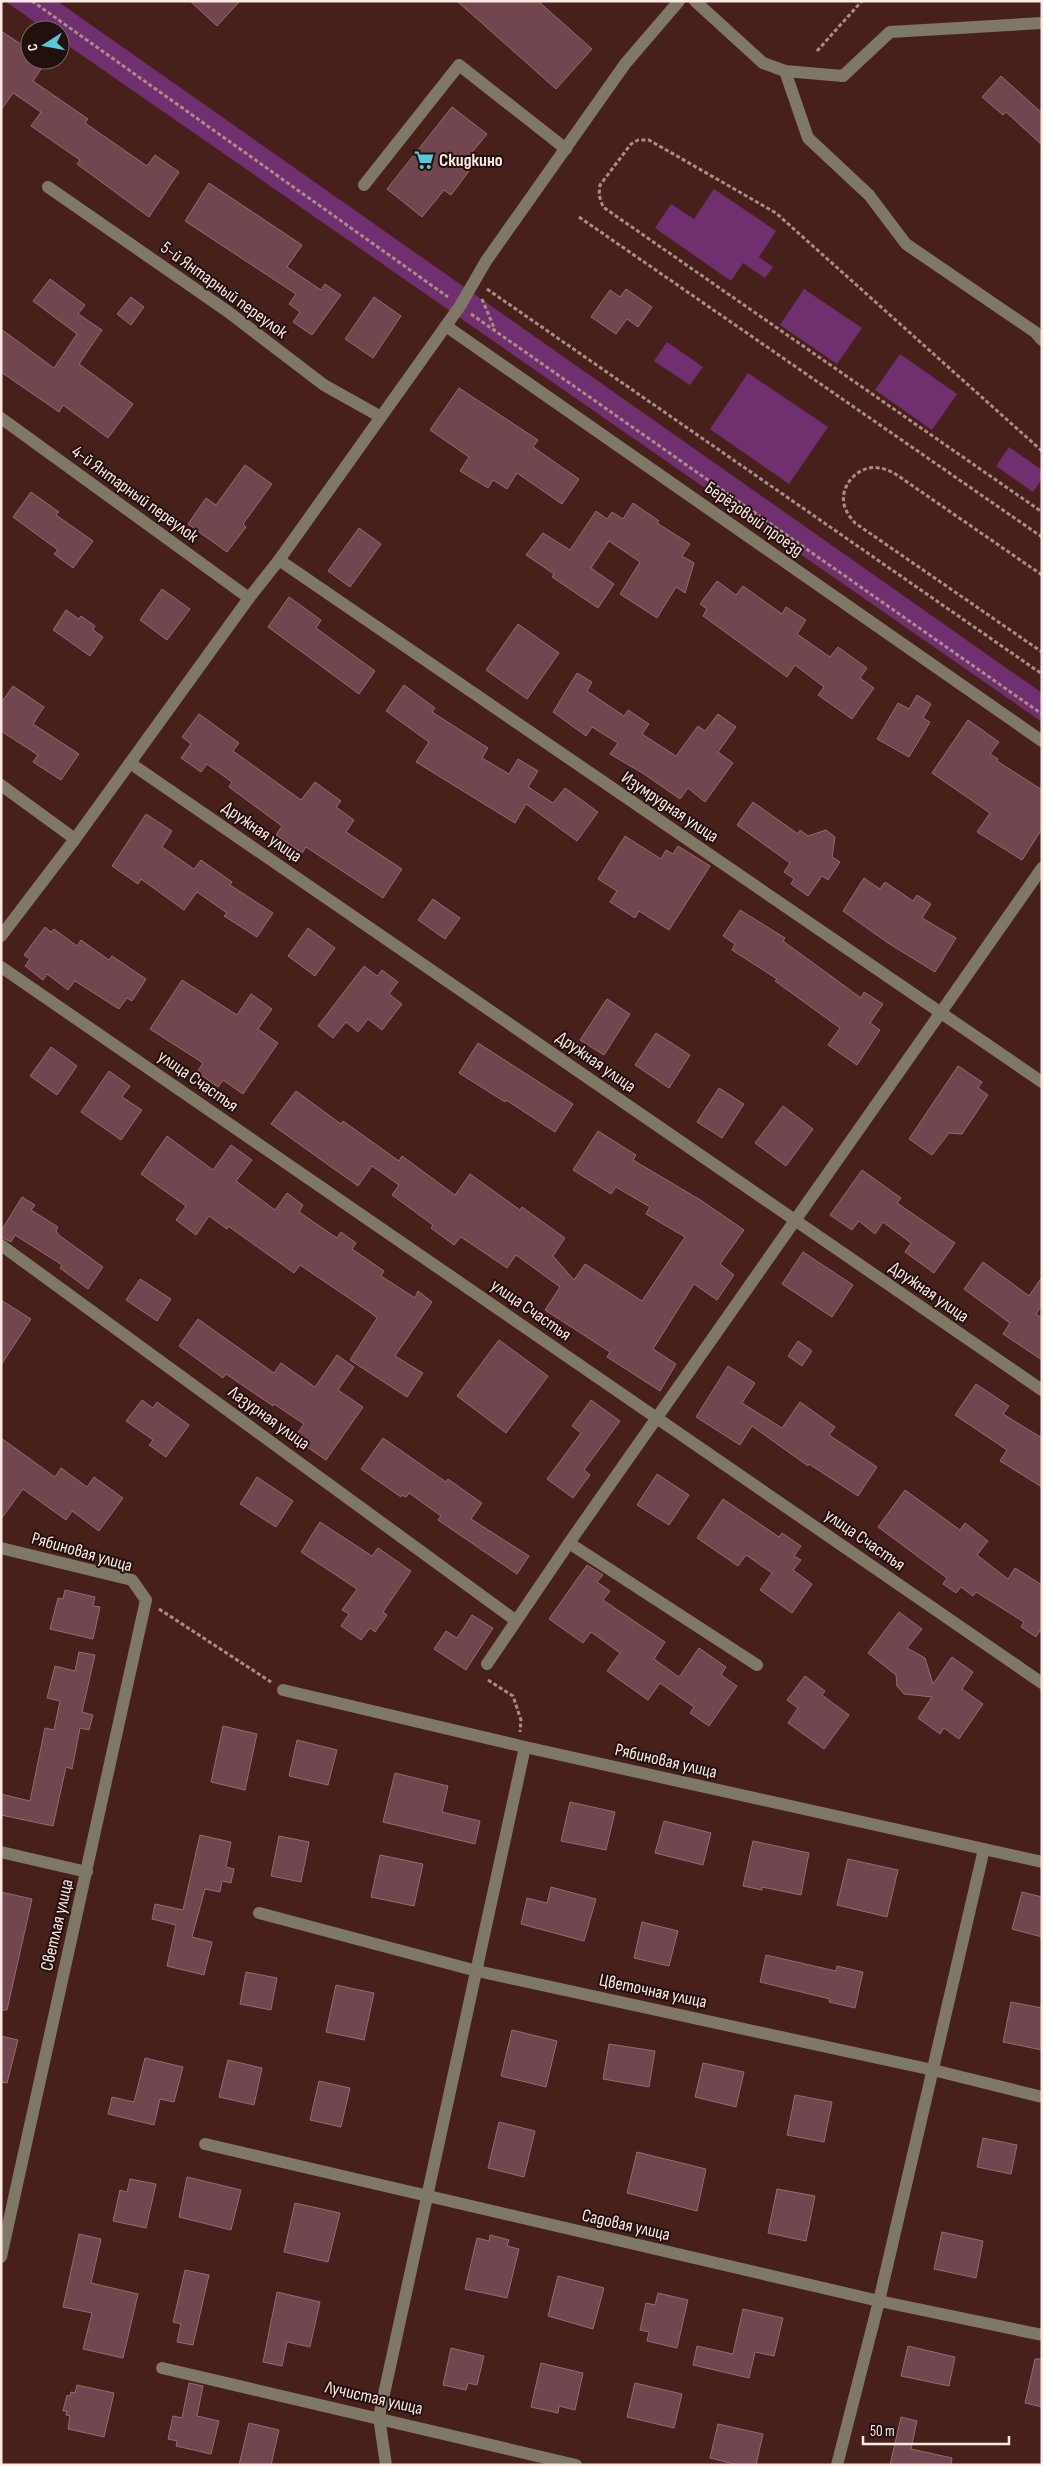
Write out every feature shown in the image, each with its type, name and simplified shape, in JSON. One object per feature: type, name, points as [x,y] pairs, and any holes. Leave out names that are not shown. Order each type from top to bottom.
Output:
[{"type":"street","points":[[1,936],[75,839],[249,598],[279,560],[460,306],[474,280],[625,64],[679,1]]},
{"type":"street","points":[[695,1],[764,63],[785,71],[843,76],[890,32],[1042,22]]},
{"type":"street","points":[[364,185],[458,64],[566,149]]},
{"type":"street","points":[[785,71],[808,138],[869,195],[906,244],[1019,320],[1042,340]]},
{"type":"street","name":"5-й Янтарный переулок","points":[[48,187],[227,311],[324,385],[381,417]]},
{"type":"street","name":"Берёзовый проезд","points":[[446,326],[1042,741]]},
{"type":"street","name":"4-й Янтарный переулок","points":[[1,418],[249,598]]},
{"type":"street","name":"Изумрудная улица","points":[[279,560],[1042,1082]]},
{"type":"street","name":"Дружная улица","points":[[130,763],[1042,1390]]},
{"type":"street","points":[[1,785],[75,839]]},
{"type":"street","points":[[484,1670],[569,1543],[939,1012],[1042,868]]},
{"type":"street","name":"улица Счастья","points":[[1,967],[1042,1682]]},
{"type":"street","name":"Лазурная улица","points":[[1,1245],[516,1620]]},
{"type":"street","points":[[569,1543],[757,1665]]},
{"type":"street","name":"Рябиновая улица","points":[[1,1548],[132,1580],[146,1600]]},
{"type":"street","name":"Светлая улица","points":[[1,2256],[146,1600]]},
{"type":"street","name":"Рябиновая улица","points":[[283,1690],[522,1747],[1042,1862]]},
{"type":"street","points":[[386,2465],[380,2417],[426,2197],[478,1971],[522,1747]]},
{"type":"street","points":[[836,2465],[879,2301],[984,1849]]},
{"type":"street","points":[[1,1852],[87,1872]]},
{"type":"street","name":"Цветочная улица","points":[[259,1913],[478,1971],[933,2070],[1042,2097]]},
{"type":"street","name":"Садовая улица","points":[[204,2144],[879,2301],[1042,2335]]},
{"type":"street","name":"Лучистая улица","points":[[162,2368],[380,2417],[576,2465]]},
{"type":"path","points":[[32,1],[495,331],[1042,714]]},
{"type":"path","points":[[817,50],[862,1]]},
{"type":"path","points":[[1042,451],[776,213],[649,140],[638,140],[631,144],[600,185],[599,195],[603,207],[1042,512]]},
{"type":"path","points":[[579,217],[1042,537]]},
{"type":"path","points":[[474,280],[495,331]]},
{"type":"path","points":[[474,280],[1042,674]]},
{"type":"path","points":[[1042,574],[894,473],[878,468],[865,469],[855,474],[847,484],[844,498],[845,510],[855,523],[1042,652]]},
{"type":"path","points":[[146,1600],[283,1690]]},
{"type":"path","points":[[484,1670],[513,1696],[521,1720],[522,1747]]},
{"type":"shaded area","points":[[5,1],[57,1],[1042,693],[1042,722],[70,47],[70,20],[32,20]]},
{"type":"shaded area","points":[[714,189],[776,231],[759,257],[773,267],[765,278],[743,263],[731,281],[655,228],[671,204],[694,219]]},
{"type":"shaded area","points":[[804,289],[862,328],[837,364],[780,325]]},
{"type":"shaded area","points":[[667,342],[703,367],[690,385],[654,361]]},
{"type":"shaded area","points":[[900,354],[957,394],[932,430],[875,390]]},
{"type":"shaded area","points":[[748,373],[828,427],[789,484],[710,429]]},
{"type":"shaded area","points":[[1009,447],[1042,470],[1042,479],[1033,492],[996,466]]},
{"type":"building","points":[[190,1],[240,1],[217,26]]},
{"type":"building","points":[[457,1],[538,1],[592,49],[556,89]]},
{"type":"building","points":[[1,31],[20,43],[20,70],[40,70],[33,81],[88,119],[85,123],[147,166],[155,155],[179,172],[149,217],[77,164],[80,160],[31,126],[41,112],[13,93],[1,110]]},
{"type":"building","points":[[1001,76],[1042,113],[1042,145],[1006,112],[1003,115],[982,97]]},
{"type":"building","points":[[452,107],[487,134],[465,161],[472,167],[451,195],[444,190],[422,217],[387,189]]},
{"type":"building","points":[[209,183],[302,245],[287,267],[321,290],[325,284],[341,295],[312,335],[293,322],[300,312],[289,304],[296,294],[185,221]]},
{"type":"building","points":[[50,279],[85,305],[78,314],[102,330],[79,364],[133,404],[108,438],[63,405],[59,412],[1,372],[1,329],[54,368],[77,334],[33,301]]},
{"type":"building","points":[[626,289],[652,307],[638,327],[627,319],[616,334],[591,317],[610,290],[620,297]]},
{"type":"building","points":[[131,297],[144,307],[131,325],[117,314]]},
{"type":"building","points":[[374,297],[401,316],[373,358],[345,339]]},
{"type":"building","points":[[459,388],[538,440],[533,447],[579,479],[562,504],[517,473],[507,489],[493,480],[488,488],[460,471],[469,457],[430,430]]},
{"type":"building","points":[[245,465],[272,484],[243,524],[246,527],[227,552],[188,524],[206,498],[216,505]]},
{"type":"building","points":[[31,492],[59,512],[56,515],[93,541],[73,568],[54,554],[58,550],[13,517]]},
{"type":"building","points":[[633,503],[659,521],[657,523],[690,544],[682,556],[694,563],[685,593],[676,587],[657,618],[620,594],[640,562],[609,541],[591,568],[614,584],[598,608],[552,577],[554,574],[526,555],[543,533],[570,550],[596,511],[607,519],[612,512],[623,519]]},
{"type":"building","points":[[359,528],[381,544],[350,587],[328,571]]},
{"type":"building","points":[[717,581],[736,595],[743,586],[782,614],[786,607],[806,620],[797,634],[830,657],[838,647],[867,668],[860,678],[874,688],[852,719],[818,695],[824,687],[795,665],[787,677],[703,616],[707,609],[700,604]]},
{"type":"building","points":[[162,589],[190,609],[167,640],[140,620]]},
{"type":"building","points":[[289,597],[321,620],[316,628],[375,671],[359,694],[268,627]]},
{"type":"building","points":[[66,610],[79,619],[81,616],[95,626],[93,630],[103,637],[90,656],[53,630]]},
{"type":"building","points":[[518,624],[559,653],[527,699],[486,670]]},
{"type":"building","points":[[577,673],[592,682],[587,691],[624,716],[628,710],[649,724],[642,734],[676,756],[698,726],[705,731],[718,714],[736,727],[718,752],[733,763],[705,802],[688,788],[680,799],[644,774],[610,754],[618,743],[592,727],[586,736],[553,712]]},
{"type":"building","points":[[404,685],[435,708],[432,712],[488,748],[482,758],[509,774],[518,759],[538,771],[528,787],[553,803],[565,788],[598,812],[577,841],[526,804],[515,823],[416,762],[429,742],[386,711]]},
{"type":"building","points":[[13,686],[44,707],[33,724],[79,754],[61,780],[33,762],[38,755],[1,731],[1,703]]},
{"type":"building","points":[[917,695],[931,704],[923,718],[930,722],[909,757],[877,739],[898,703],[909,709]]},
{"type":"building","points":[[199,714],[239,743],[233,751],[301,800],[315,782],[341,801],[336,807],[354,820],[346,832],[402,869],[383,898],[306,847],[302,853],[276,835],[282,826],[229,787],[232,782],[207,764],[201,772],[181,758],[191,744],[182,737]]},
{"type":"building","points":[[968,720],[999,742],[990,754],[998,759],[997,761],[1042,790],[1042,829],[1022,860],[977,832],[990,813],[932,773]]},
{"type":"building","points":[[753,802],[798,834],[800,830],[808,836],[826,830],[835,837],[832,857],[840,862],[828,880],[822,876],[808,896],[791,884],[794,879],[784,872],[790,863],[737,825]]},
{"type":"building","points":[[146,814],[172,831],[162,847],[194,869],[201,860],[232,882],[230,885],[273,913],[257,937],[224,916],[227,913],[197,892],[184,910],[141,879],[138,884],[112,866]]},
{"type":"building","points":[[625,836],[661,859],[666,850],[673,854],[678,846],[710,866],[669,930],[639,911],[635,918],[610,902],[617,891],[598,879]]},
{"type":"building","points":[[864,878],[880,889],[885,882],[913,901],[917,895],[931,904],[922,918],[956,938],[935,972],[888,943],[843,911]]},
{"type":"building","points":[[433,899],[460,918],[445,939],[418,920]]},
{"type":"building","points":[[740,910],[785,938],[783,941],[861,998],[864,992],[883,1004],[870,1023],[880,1030],[857,1065],[828,1045],[840,1028],[775,981],[777,979],[732,950],[735,944],[723,936]]},
{"type":"building","points":[[45,927],[51,932],[54,929],[77,946],[81,940],[109,960],[112,956],[146,979],[132,1001],[127,998],[119,1009],[75,981],[68,990],[47,974],[43,980],[25,966],[30,959],[24,955]]},
{"type":"building","points":[[308,928],[335,948],[315,976],[288,956]]},
{"type":"building","points":[[364,966],[377,976],[382,970],[398,982],[389,994],[402,1004],[382,1030],[368,1019],[358,1032],[346,1022],[333,1038],[318,1026]]},
{"type":"building","points":[[182,980],[237,1015],[251,994],[272,1009],[258,1029],[278,1043],[243,1094],[223,1080],[218,1087],[197,1072],[203,1063],[150,1029]]},
{"type":"building","points":[[607,999],[630,1014],[604,1055],[580,1040]]},
{"type":"building","points":[[656,1033],[690,1055],[669,1088],[635,1065]]},
{"type":"building","points":[[478,1043],[573,1104],[555,1132],[506,1100],[505,1102],[459,1073]]},
{"type":"building","points":[[51,1047],[77,1066],[57,1095],[30,1076]]},
{"type":"building","points":[[958,1066],[982,1082],[978,1088],[988,1095],[962,1134],[949,1133],[932,1155],[909,1139]]},
{"type":"building","points":[[109,1071],[130,1086],[122,1097],[142,1110],[121,1140],[81,1112]]},
{"type":"building","points":[[719,1088],[744,1104],[722,1138],[697,1122]]},
{"type":"building","points":[[296,1091],[341,1124],[343,1121],[399,1161],[402,1156],[455,1195],[470,1174],[520,1210],[522,1207],[565,1238],[553,1256],[574,1280],[585,1264],[642,1301],[685,1237],[646,1214],[650,1207],[616,1187],[611,1194],[573,1170],[598,1131],[636,1155],[633,1160],[702,1201],[744,1230],[720,1264],[734,1275],[717,1300],[694,1284],[653,1349],[676,1364],[660,1391],[607,1357],[610,1352],[545,1310],[560,1287],[516,1255],[507,1268],[461,1237],[454,1245],[431,1228],[433,1225],[392,1195],[399,1185],[372,1166],[358,1186],[271,1124]]},
{"type":"building","points":[[783,1106],[813,1129],[786,1166],[755,1143]]},
{"type":"building","points":[[167,1136],[213,1170],[231,1145],[252,1160],[236,1181],[275,1210],[287,1193],[303,1205],[299,1212],[337,1238],[341,1232],[356,1243],[352,1249],[384,1271],[381,1276],[415,1298],[418,1291],[432,1302],[395,1356],[423,1373],[407,1397],[350,1360],[377,1318],[371,1313],[300,1265],[294,1273],[228,1226],[227,1229],[209,1216],[196,1235],[176,1220],[186,1206],[141,1174]]},
{"type":"building","points":[[862,1170],[901,1198],[897,1203],[955,1243],[934,1273],[905,1252],[911,1243],[883,1222],[875,1234],[859,1221],[852,1230],[830,1215]]},
{"type":"building","points":[[22,1197],[35,1205],[31,1210],[58,1227],[56,1231],[60,1236],[103,1267],[88,1289],[60,1268],[62,1265],[15,1235],[11,1242],[1,1237],[1,1231]]},
{"type":"building","points":[[803,1252],[853,1285],[832,1317],[782,1284]]},
{"type":"building","points":[[983,1262],[1029,1296],[1042,1277],[1042,1305],[1036,1314],[1042,1318],[1042,1360],[1003,1334],[1010,1323],[964,1289]]},
{"type":"building","points":[[140,1279],[171,1299],[157,1321],[126,1300]]},
{"type":"building","points":[[1,1300],[31,1319],[1,1365]]},
{"type":"building","points":[[198,1319],[274,1373],[281,1363],[315,1387],[337,1355],[354,1367],[338,1390],[363,1407],[326,1460],[294,1438],[304,1424],[274,1404],[273,1406],[226,1374],[223,1378],[179,1346]]},
{"type":"building","points":[[499,1340],[548,1376],[506,1433],[457,1396]]},
{"type":"building","points":[[798,1341],[812,1351],[802,1366],[788,1356]]},
{"type":"building","points":[[728,1366],[755,1383],[742,1403],[782,1428],[800,1402],[835,1427],[829,1435],[877,1467],[858,1496],[809,1464],[808,1466],[752,1426],[740,1445],[696,1417]]},
{"type":"building","points":[[976,1384],[1009,1406],[1003,1414],[1042,1438],[1042,1487],[1000,1461],[1007,1450],[955,1415]]},
{"type":"building","points":[[142,1400],[153,1408],[157,1402],[189,1425],[166,1457],[149,1445],[153,1440],[126,1421]]},
{"type":"building","points":[[591,1400],[620,1421],[584,1470],[590,1475],[573,1498],[547,1479],[581,1433],[572,1426]]},
{"type":"building","points":[[1,1438],[55,1477],[61,1468],[87,1487],[94,1477],[123,1498],[99,1531],[72,1511],[66,1520],[23,1489],[1,1519]]},
{"type":"building","points":[[383,1438],[446,1482],[448,1479],[482,1503],[471,1519],[529,1556],[517,1574],[438,1520],[441,1516],[409,1493],[406,1497],[402,1495],[401,1497],[361,1469]]},
{"type":"building","points":[[657,1474],[689,1495],[669,1525],[637,1505]]},
{"type":"building","points":[[257,1477],[293,1501],[276,1527],[240,1504]]},
{"type":"building","points":[[905,1490],[960,1530],[965,1523],[988,1541],[977,1555],[1008,1579],[1015,1568],[1042,1585],[1042,1627],[1036,1637],[1021,1627],[1024,1622],[976,1592],[973,1596],[961,1587],[956,1593],[943,1584],[947,1578],[878,1527]]},
{"type":"building","points":[[723,1499],[779,1537],[782,1533],[801,1546],[794,1556],[801,1560],[793,1570],[812,1584],[792,1613],[760,1590],[772,1573],[746,1555],[738,1566],[697,1538]]},
{"type":"building","points":[[320,1522],[372,1556],[378,1548],[411,1571],[383,1612],[387,1615],[375,1632],[370,1628],[361,1640],[341,1626],[349,1614],[342,1610],[357,1589],[301,1552]]},
{"type":"building","points":[[587,1565],[603,1575],[597,1582],[610,1591],[603,1600],[665,1642],[654,1659],[679,1677],[699,1648],[726,1667],[721,1675],[737,1686],[709,1726],[690,1713],[694,1707],[660,1683],[648,1700],[607,1671],[620,1653],[591,1632],[583,1643],[549,1619]]},
{"type":"building","points":[[65,1590],[95,1597],[93,1606],[100,1607],[93,1639],[50,1629],[58,1598],[63,1599]]},
{"type":"building","points":[[899,1612],[922,1629],[907,1648],[925,1658],[933,1684],[952,1657],[973,1672],[962,1689],[983,1704],[959,1739],[944,1728],[940,1734],[918,1718],[932,1697],[904,1694],[897,1686],[896,1675],[868,1653]]},
{"type":"building","points":[[472,1615],[493,1628],[466,1670],[434,1649],[446,1631],[457,1638]]},
{"type":"building","points":[[79,1652],[95,1655],[82,1712],[93,1715],[89,1730],[80,1728],[72,1769],[66,1767],[53,1826],[1,1815],[1,1794],[30,1801],[45,1728],[54,1730],[60,1701],[47,1698],[55,1666],[75,1671]]},
{"type":"building","points":[[805,1676],[825,1691],[822,1695],[849,1715],[824,1749],[788,1723],[798,1708],[787,1700]]},
{"type":"building","points":[[223,1726],[257,1734],[245,1790],[211,1782]]},
{"type":"building","points":[[297,1740],[337,1750],[328,1785],[289,1776]]},
{"type":"building","points":[[395,1773],[448,1786],[442,1812],[480,1821],[475,1844],[383,1822]]},
{"type":"building","points":[[570,1802],[615,1812],[606,1850],[561,1841]]},
{"type":"building","points":[[664,1821],[711,1833],[703,1865],[655,1853]]},
{"type":"building","points":[[200,1835],[231,1842],[226,1867],[234,1869],[231,1883],[222,1881],[220,1892],[205,1889],[192,1937],[212,1942],[204,1975],[167,1966],[176,1925],[152,1919],[155,1904],[183,1910]]},
{"type":"building","points":[[279,1836],[309,1842],[301,1882],[271,1876]]},
{"type":"building","points":[[753,1841],[809,1853],[801,1895],[762,1887],[762,1890],[743,1886]]},
{"type":"building","points":[[380,1855],[423,1864],[414,1906],[371,1897]]},
{"type":"building","points":[[848,1859],[898,1870],[887,1917],[837,1905]]},
{"type":"building","points":[[551,1887],[596,1899],[584,1941],[521,1924],[527,1898],[547,1903]]},
{"type":"building","points":[[1,1892],[32,1899],[7,2010],[1,2010]]},
{"type":"building","points":[[1022,1892],[1042,1897],[1042,1937],[1012,1929]]},
{"type":"building","points":[[642,1922],[678,1931],[669,1966],[634,1958]]},
{"type":"building","points":[[766,1955],[836,1971],[837,1966],[863,1972],[855,2008],[829,2002],[830,1999],[760,1982]]},
{"type":"building","points":[[246,1972],[277,1978],[271,2010],[240,2004]]},
{"type":"building","points":[[336,1985],[374,1993],[364,2040],[326,2032]]},
{"type":"building","points":[[1011,2002],[1042,2008],[1042,2050],[1003,2042]]},
{"type":"building","points":[[512,2030],[557,2041],[546,2087],[501,2076]]},
{"type":"building","points":[[1,2036],[18,2040],[7,2083],[1,2082]]},
{"type":"building","points":[[609,2044],[655,2051],[649,2087],[603,2079]]},
{"type":"building","points":[[145,2058],[183,2067],[174,2102],[160,2099],[154,2125],[108,2114],[112,2097],[134,2102]]},
{"type":"building","points":[[228,2060],[262,2068],[254,2105],[219,2097]]},
{"type":"building","points":[[703,2063],[744,2072],[736,2107],[695,2097]]},
{"type":"building","points":[[319,2081],[350,2088],[341,2127],[310,2120]]},
{"type":"building","points":[[795,2095],[832,2102],[824,2142],[787,2135]]},
{"type":"building","points":[[499,2122],[535,2131],[524,2177],[488,2168]]},
{"type":"building","points":[[983,2138],[1017,2145],[1011,2174],[977,2167]]},
{"type":"building","points":[[637,2152],[706,2169],[697,2211],[627,2193]]},
{"type":"building","points":[[187,2177],[241,2190],[231,2230],[179,2217]]},
{"type":"building","points":[[130,2179],[156,2184],[146,2228],[113,2221],[120,2190],[127,2192]]},
{"type":"building","points":[[777,2189],[815,2196],[806,2241],[768,2233]]},
{"type":"building","points":[[295,2203],[340,2213],[328,2262],[284,2252]]},
{"type":"building","points":[[942,2232],[983,2241],[976,2278],[934,2269]]},
{"type":"building","points":[[79,2234],[101,2239],[91,2283],[138,2294],[123,2358],[83,2349],[92,2313],[63,2307]]},
{"type":"building","points":[[490,2235],[509,2240],[507,2246],[519,2249],[507,2298],[465,2289],[477,2238],[489,2241]]},
{"type":"building","points":[[185,2270],[209,2275],[193,2345],[177,2342],[181,2324],[173,2322]]},
{"type":"building","points":[[558,2276],[604,2288],[593,2329],[548,2316]]},
{"type":"building","points":[[277,2292],[320,2302],[310,2347],[287,2342],[282,2366],[263,2362]]},
{"type":"building","points":[[658,2293],[688,2300],[677,2348],[647,2341],[649,2332],[640,2330],[646,2303],[655,2305]]},
{"type":"building","points":[[743,2309],[783,2318],[774,2356],[755,2352],[749,2378],[693,2365],[697,2346],[733,2354]]},
{"type":"building","points":[[908,2346],[955,2357],[949,2386],[901,2376]]},
{"type":"building","points":[[451,2348],[484,2356],[477,2385],[468,2383],[466,2390],[443,2385]]},
{"type":"building","points":[[1035,2359],[1042,2359],[1042,2407],[1025,2403]]},
{"type":"building","points":[[541,2363],[583,2373],[575,2410],[559,2406],[558,2413],[531,2407]]},
{"type":"building","points":[[189,2383],[203,2386],[197,2416],[219,2421],[211,2454],[176,2446],[177,2441],[168,2439],[173,2416],[182,2418]]},
{"type":"building","points":[[635,2383],[682,2394],[674,2428],[627,2417]]},
{"type":"building","points":[[77,2385],[114,2393],[104,2437],[68,2429],[70,2416],[66,2415],[67,2411],[63,2411],[67,2395],[70,2396],[71,2392],[75,2393]]},
{"type":"building","points":[[901,2417],[917,2421],[911,2449],[952,2458],[951,2465],[890,2465]]},
{"type":"building","points":[[249,2423],[279,2430],[271,2465],[239,2465]]},
{"type":"building","points":[[718,2424],[763,2434],[756,2465],[738,2465],[710,2458]]},
{"type":"place","name":"Скидкино","points":[[424,160]]}]
